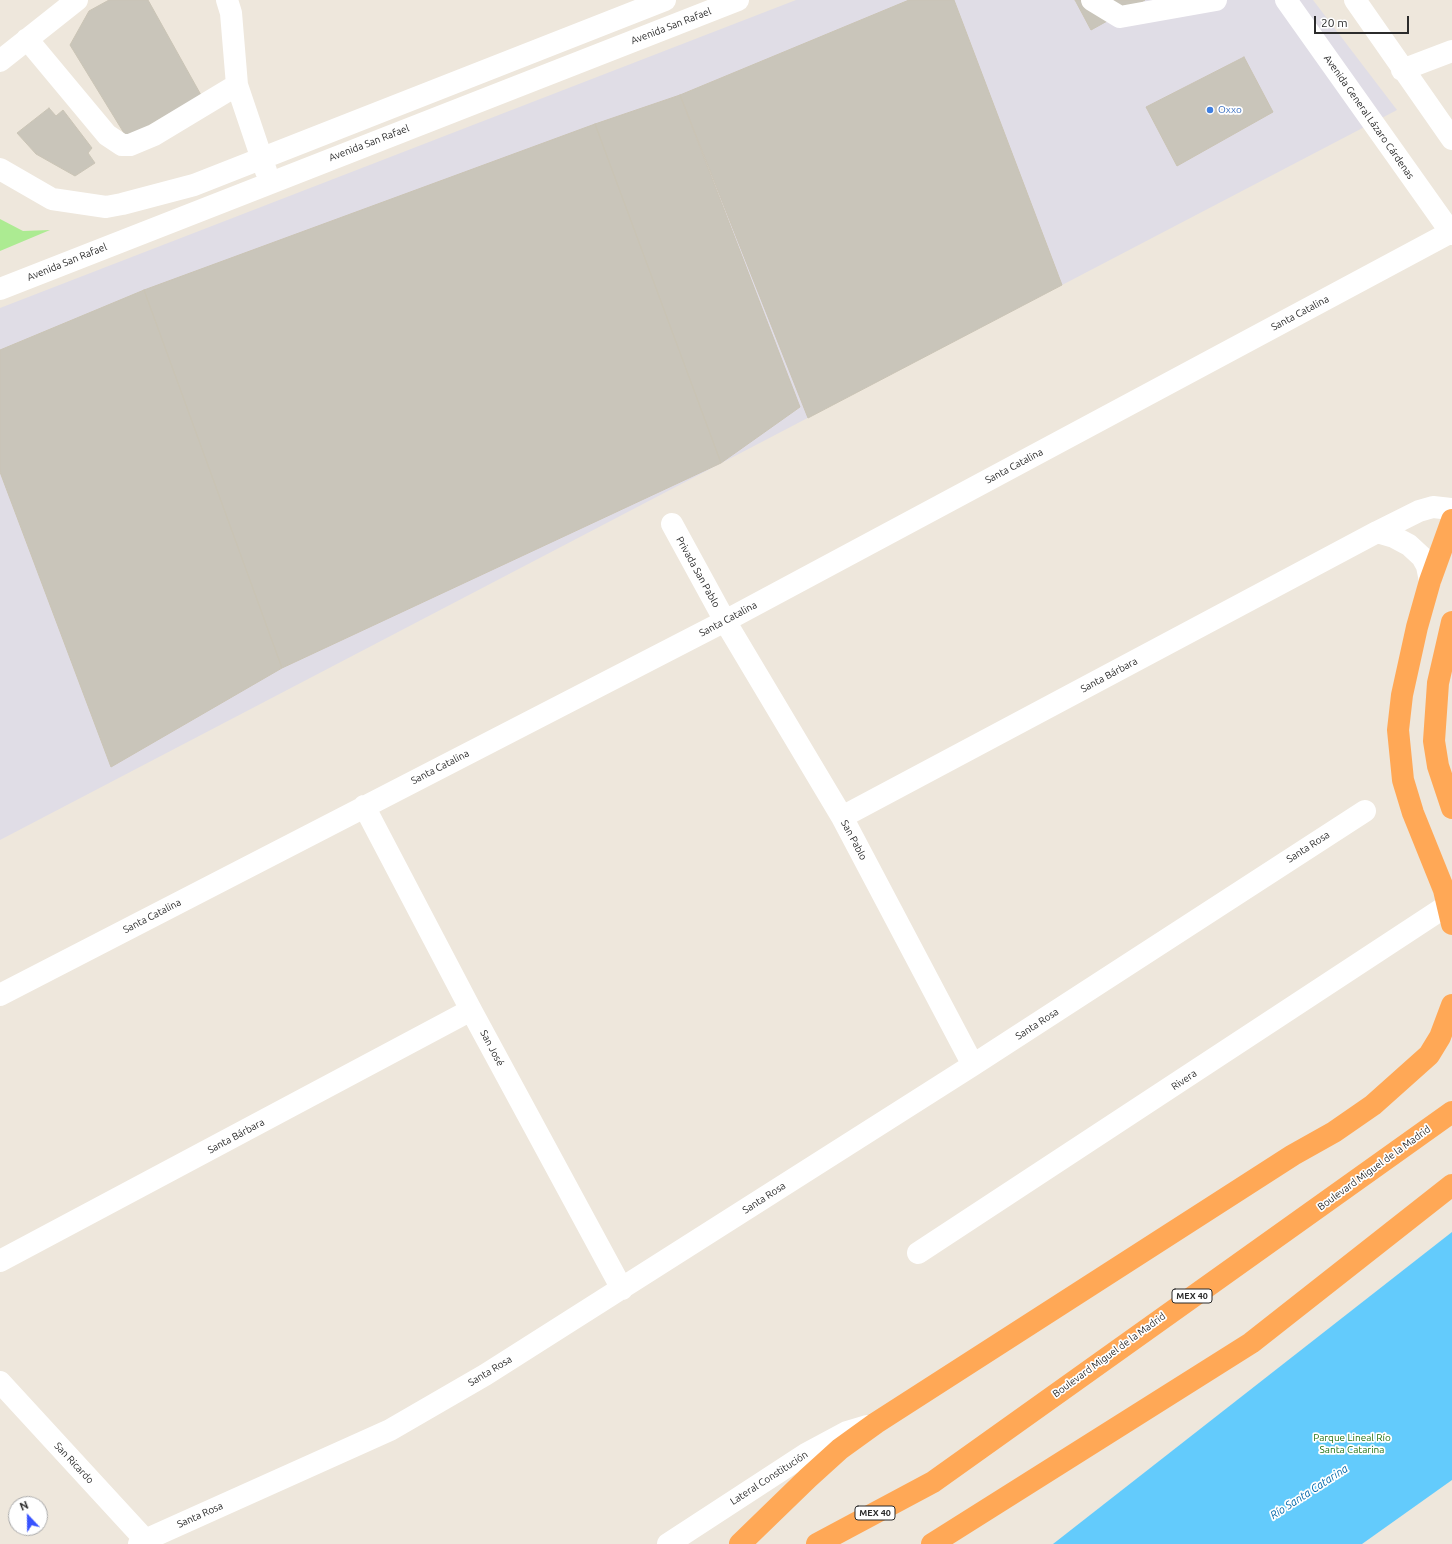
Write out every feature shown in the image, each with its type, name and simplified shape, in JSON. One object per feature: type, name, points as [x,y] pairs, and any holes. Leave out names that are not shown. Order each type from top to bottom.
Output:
[{"type":"highway","points":[[1450,914],[1427,845],[1413,813],[1405,787],[1398,730],[1408,660],[1430,581],[1452,520]]},
{"type":"highway","points":[[1452,622],[1438,683],[1434,741],[1438,766],[1452,808]]},
{"type":"highway","points":[[740,1544],[840,1449],[876,1423],[1293,1155],[1334,1132],[1373,1105],[1429,1055],[1440,1037],[1452,1005]]},
{"type":"highway","name":"Boulevard Miguel de la Madrid","points":[[817,1544],[933,1482],[1452,1112]]},
{"type":"highway","points":[[932,1544],[1251,1343],[1452,1185]]},
{"type":"street","points":[[0,61],[77,0]]},
{"type":"street","points":[[227,0],[231,13],[237,85],[263,158],[269,182]]},
{"type":"street","points":[[0,169],[52,199],[106,207],[122,204],[194,185],[665,0]]},
{"type":"street","name":"Avenida San Rafael","points":[[0,289],[269,182],[738,0]]},
{"type":"street","points":[[1092,0],[1120,17],[1216,0]]},
{"type":"street","name":"Avenida General Lázaro Cárdenas","points":[[1286,0],[1452,233]]},
{"type":"street","points":[[1355,0],[1402,70],[1452,139]]},
{"type":"street","points":[[27,39],[107,135],[122,145],[130,145],[154,135],[237,85]]},
{"type":"street","points":[[1402,70],[1452,51]]},
{"type":"street","name":"Santa Catalina","points":[[0,995],[725,621],[1452,233]]},
{"type":"street","name":"Santa Bárbara","points":[[842,817],[1377,532],[1419,511],[1433,507],[1452,510]]},
{"type":"street","name":"Privada San Pablo","points":[[672,524],[725,621]]},
{"type":"street","points":[[1377,532],[1394,537],[1409,545],[1422,557],[1427,566],[1430,581]]},
{"type":"street","name":"San Pablo","points":[[725,621],[842,817],[973,1065]]},
{"type":"street","name":"San José","points":[[364,806],[471,1010],[622,1289]]},
{"type":"street","name":"Santa Rosa","points":[[144,1543],[390,1430],[485,1375],[973,1065],[1365,811]]},
{"type":"street","name":"Rivera","points":[[918,1253],[1450,914]]},
{"type":"street","name":"Santa Bárbara","points":[[0,1262],[471,1010]]},
{"type":"street","name":"San Ricardo","points":[[0,1382],[144,1543]]},
{"type":"street","name":"Lateral Constitución","points":[[668,1544],[806,1454],[847,1432],[876,1423]]},
{"type":"shaded area","points":[[796,0],[1313,0],[1397,110],[0,840],[0,308]]},
{"type":"green space","points":[[0,219],[23,231],[50,230],[0,251]]},
{"type":"water","name":"Río Santa Catarina","points":[[1452,1232],[1452,1480],[1362,1544],[1053,1544]]},
{"type":"building","points":[[109,0],[148,0],[201,95],[127,138],[70,45],[89,11]]},
{"type":"building","points":[[909,0],[954,0],[1062,285],[808,418],[680,95]]},
{"type":"building","points":[[1075,0],[1145,0],[1091,30]]},
{"type":"building","name":"Oxxo","points":[[1244,57],[1273,112],[1177,166],[1146,107]]},
{"type":"building","points":[[680,95],[800,407],[721,463],[595,124]]},
{"type":"building","points":[[49,108],[56,116],[63,110],[92,148],[88,153],[95,163],[75,176],[36,154],[17,133]]},
{"type":"building","points":[[595,124],[721,463],[282,668],[144,290]]},
{"type":"building","points":[[144,290],[282,668],[111,767],[0,472],[0,350]]},
{"type":"place","name":"Oxxo","points":[[1210,110]]},
{"type":"park label","name":"Parque Lineal Río Santa Catarina","points":[[1352,1444]]}]
